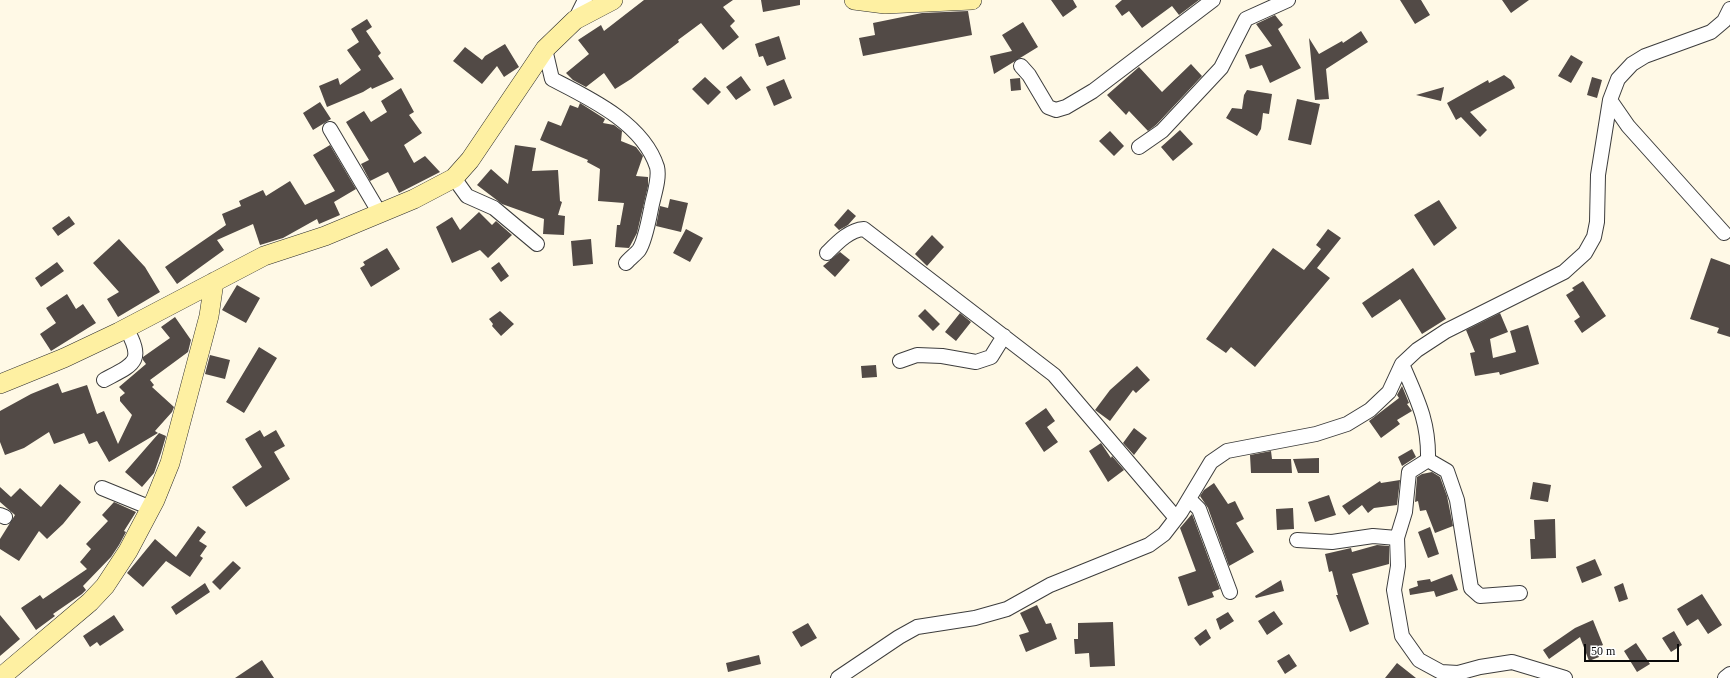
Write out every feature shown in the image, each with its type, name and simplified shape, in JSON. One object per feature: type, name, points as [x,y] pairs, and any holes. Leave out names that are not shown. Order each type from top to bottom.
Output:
[{"type":"main road","points":[[0,384],[64,358],[126,328],[264,256],[325,236],[379,212],[414,199],[454,178],[470,160],[545,49],[575,20],[613,0]]},
{"type":"main road","points":[[854,0],[885,4],[967,0]]},
{"type":"main road","points":[[0,678],[74,616],[105,586],[128,551],[151,508],[170,463],[181,427],[209,316],[214,282]]},
{"type":"street","points":[[575,20],[585,0]]},
{"type":"street","points":[[1021,66],[1029,75],[1048,107],[1056,110],[1066,108],[1093,91],[1213,0]]},
{"type":"street","points":[[1139,147],[1162,131],[1221,68],[1246,19],[1288,0]]},
{"type":"street","points":[[838,678],[899,637],[917,627],[975,618],[1007,609],[1050,585],[1149,545],[1164,534],[1176,518],[1211,462],[1227,451],[1316,434],[1347,424],[1370,410],[1389,392],[1402,364],[1417,350],[1446,331],[1564,272],[1585,253],[1594,237],[1597,222],[1598,175],[1610,100],[1618,79],[1632,64],[1645,56],[1711,32],[1724,21],[1730,9]]},
{"type":"street","points":[[545,49],[552,79],[607,109],[627,124],[647,147],[657,167],[654,192],[640,249],[626,263]]},
{"type":"street","points":[[1610,100],[1628,126],[1724,233]]},
{"type":"street","points":[[330,129],[379,212]]},
{"type":"street","points":[[454,178],[467,196],[494,208],[537,244]]},
{"type":"street","points":[[827,253],[855,229],[864,229],[1054,376],[1176,518]]},
{"type":"street","points":[[104,380],[130,366],[135,359],[136,350],[134,343],[126,328]]},
{"type":"street","points":[[900,361],[917,355],[942,356],[976,362],[991,356],[1004,336]]},
{"type":"street","points":[[1402,364],[1425,419],[1429,441],[1428,460]]},
{"type":"street","points":[[1428,460],[1410,472],[1405,512],[1397,538],[1398,566],[1394,590],[1402,636],[1419,660],[1438,675],[1458,673],[1480,666],[1512,662],[1565,678]]},
{"type":"street","points":[[1428,460],[1447,470],[1457,500],[1471,588],[1480,596],[1520,593]]},
{"type":"street","points":[[102,488],[151,508]]},
{"type":"street","points":[[1188,499],[1199,509],[1230,592]]},
{"type":"street","points":[[1296,540],[1332,542],[1373,536],[1397,538]]},
{"type":"street","points":[[1725,678],[1730,674]]},
{"type":"building","points":[[644,0],[733,0],[723,7],[735,21],[730,26],[739,37],[723,50],[701,23],[631,79],[615,89],[604,73],[586,87],[573,80],[566,73],[589,54],[578,40],[601,25],[604,31]]},
{"type":"building","points":[[761,0],[800,0],[800,5],[763,12]]},
{"type":"building","points":[[1051,0],[1073,0],[1077,7],[1063,17]]},
{"type":"building","points":[[1122,0],[1199,0],[1179,15],[1172,6],[1142,28],[1129,11],[1122,16],[1115,6]]},
{"type":"building","points":[[1400,0],[1421,0],[1430,15],[1415,24]]},
{"type":"building","points":[[1502,0],[1529,0],[1511,13]]},
{"type":"building","points":[[968,11],[972,35],[863,56],[859,38],[875,35],[873,23],[922,13]]},
{"type":"building","points":[[1275,15],[1283,25],[1278,29],[1301,68],[1270,83],[1262,65],[1250,69],[1245,55],[1272,46],[1256,24]]},
{"type":"building","points":[[367,19],[372,27],[366,31],[381,53],[378,56],[394,79],[372,89],[371,87],[363,92],[327,107],[319,86],[338,78],[340,85],[361,70],[347,50],[359,42],[351,29]]},
{"type":"building","points":[[1023,22],[1038,47],[994,74],[990,56],[1012,51],[1002,35]]},
{"type":"building","points":[[1361,31],[1368,42],[1326,69],[1329,99],[1315,100],[1309,38],[1319,54],[1342,41],[1343,43]]},
{"type":"building","points":[[779,36],[786,59],[767,66],[763,56],[759,57],[755,44]]},
{"type":"building","points":[[505,44],[519,67],[504,77],[497,66],[482,84],[453,61],[465,47],[482,60],[485,56]]},
{"type":"building","points":[[1571,55],[1583,62],[1571,83],[1558,76]]},
{"type":"building","points":[[1191,64],[1202,76],[1156,125],[1148,131],[1129,111],[1126,115],[1107,95],[1139,67],[1162,92]]},
{"type":"building","points":[[1504,75],[1511,80],[1515,88],[1470,112],[1487,130],[1480,137],[1461,117],[1456,120],[1447,103],[1488,80],[1489,83]]},
{"type":"building","points":[[741,76],[751,90],[736,100],[726,87]]},
{"type":"building","points":[[705,77],[721,92],[708,105],[692,89]]},
{"type":"building","points":[[1592,77],[1602,80],[1597,98],[1587,95]]},
{"type":"building","points":[[1020,78],[1021,90],[1011,91],[1010,79]]},
{"type":"building","points":[[784,79],[792,98],[774,106],[766,87]]},
{"type":"building","points":[[1444,87],[1441,101],[1416,95]]},
{"type":"building","points":[[401,88],[414,112],[409,115],[422,133],[404,145],[414,163],[425,156],[440,172],[399,193],[388,172],[370,181],[361,164],[369,160],[346,122],[364,111],[371,122],[387,112],[381,101]]},
{"type":"building","points":[[1247,90],[1272,94],[1269,114],[1263,113],[1261,129],[1257,136],[1226,118],[1232,108],[1242,109],[1244,95]]},
{"type":"building","points":[[1297,99],[1320,104],[1311,145],[1288,140]]},
{"type":"building","points":[[320,102],[331,119],[313,130],[303,113]]},
{"type":"building","points":[[580,103],[605,119],[603,123],[614,125],[622,131],[621,141],[636,147],[643,156],[636,176],[648,177],[648,186],[637,233],[629,248],[615,247],[617,225],[620,225],[624,203],[598,201],[600,169],[587,162],[588,160],[540,140],[548,121],[561,126],[570,105],[578,108]]},
{"type":"building","points":[[1180,130],[1193,144],[1173,161],[1161,147]]},
{"type":"building","points":[[1110,131],[1124,146],[1114,156],[1099,141]]},
{"type":"building","points":[[330,145],[356,189],[334,202],[340,215],[319,224],[317,219],[283,238],[260,245],[253,224],[217,240],[224,250],[177,284],[165,267],[226,225],[222,214],[241,206],[239,201],[263,190],[266,196],[290,181],[305,205],[335,191],[313,155]]},
{"type":"building","points":[[515,145],[536,148],[532,171],[558,170],[560,201],[562,202],[558,215],[565,216],[564,235],[543,234],[544,219],[502,204],[477,185],[491,169],[508,184]]},
{"type":"building","points":[[670,199],[688,203],[681,232],[656,226],[660,206],[668,208]]},
{"type":"building","points":[[1439,200],[1457,228],[1434,246],[1414,215]]},
{"type":"building","points":[[848,209],[856,216],[848,225],[839,230],[834,225]]},
{"type":"building","points":[[479,212],[492,225],[496,221],[512,235],[488,258],[480,250],[452,263],[436,227],[452,217],[460,230]]},
{"type":"building","points":[[69,216],[75,224],[58,236],[52,228]]},
{"type":"building","points":[[686,229],[703,238],[690,262],[673,253]]},
{"type":"building","points":[[1328,229],[1341,238],[1317,268],[1330,278],[1255,367],[1231,347],[1226,353],[1206,339],[1273,248],[1304,270],[1321,249],[1316,245]]},
{"type":"building","points":[[932,235],[944,247],[927,266],[915,254]]},
{"type":"building","points":[[119,239],[145,267],[160,292],[118,317],[107,299],[119,292],[93,263]]},
{"type":"building","points":[[591,239],[593,264],[573,266],[571,241]]},
{"type":"building","points":[[387,248],[400,269],[371,287],[360,268],[365,265],[363,262]]},
{"type":"building","points":[[840,252],[850,260],[835,277],[823,266]]},
{"type":"building","points":[[1711,258],[1730,265],[1730,337],[1717,333],[1719,328],[1690,319]]},
{"type":"building","points":[[57,262],[64,271],[41,287],[35,278]]},
{"type":"building","points":[[499,262],[509,276],[501,282],[491,268]]},
{"type":"building","points":[[1413,268],[1446,319],[1422,334],[1400,299],[1372,318],[1362,303]]},
{"type":"building","points":[[1583,281],[1606,316],[1582,333],[1574,321],[1580,317],[1566,295],[1574,290],[1572,288]]},
{"type":"building","points":[[237,285],[260,298],[246,323],[222,310]]},
{"type":"building","points":[[67,294],[76,309],[83,304],[96,323],[51,351],[40,334],[56,323],[46,308]]},
{"type":"building","points":[[925,309],[940,324],[933,331],[918,316]]},
{"type":"building","points":[[500,311],[514,324],[501,336],[492,326],[493,324],[489,319]]},
{"type":"building","points":[[960,313],[971,322],[956,341],[945,332]]},
{"type":"building","points":[[1500,313],[1508,332],[1490,339],[1493,358],[1516,352],[1510,331],[1528,325],[1539,364],[1500,375],[1499,372],[1475,376],[1470,353],[1475,352],[1466,330]]},
{"type":"building","points":[[175,317],[191,340],[188,352],[150,380],[154,385],[152,387],[174,407],[172,412],[155,431],[158,433],[109,462],[97,441],[89,444],[84,433],[54,444],[49,432],[24,448],[5,455],[0,442],[0,411],[31,394],[58,383],[62,393],[87,385],[97,414],[104,411],[118,444],[132,415],[120,401],[120,397],[125,393],[119,387],[146,364],[143,357],[170,338],[161,327]]},
{"type":"building","points":[[259,347],[277,358],[244,413],[226,402]]},
{"type":"building","points":[[210,355],[230,360],[225,379],[205,374]]},
{"type":"building","points":[[876,365],[877,377],[862,378],[861,366]]},
{"type":"building","points":[[1137,366],[1150,380],[1136,393],[1133,390],[1110,421],[1095,410],[1110,390]]},
{"type":"building","points":[[1402,386],[1409,403],[1407,404],[1412,411],[1397,420],[1400,424],[1381,438],[1369,421],[1399,398],[1397,395]]},
{"type":"building","points":[[1046,408],[1055,421],[1047,427],[1058,442],[1044,452],[1025,423]]},
{"type":"building","points":[[1134,428],[1147,438],[1134,455],[1123,443]]},
{"type":"building","points":[[260,430],[264,437],[276,430],[285,446],[274,452],[290,479],[246,507],[232,487],[262,467],[245,439]]},
{"type":"building","points":[[159,433],[166,436],[161,453],[154,473],[142,487],[125,472]]},
{"type":"building","points":[[1101,443],[1111,458],[1112,456],[1124,470],[1108,482],[1089,451]]},
{"type":"building","points":[[1412,449],[1416,457],[1402,466],[1398,457]]},
{"type":"building","points":[[1271,451],[1272,459],[1291,459],[1292,473],[1251,473],[1250,455]]},
{"type":"building","points":[[1319,458],[1319,473],[1298,473],[1293,459]]},
{"type":"building","points":[[1432,472],[1440,477],[1447,496],[1453,526],[1435,533],[1426,510],[1420,511],[1418,501],[1415,502],[1417,477],[1422,474]]},
{"type":"building","points":[[1400,480],[1397,505],[1374,508],[1368,513],[1362,505],[1349,515],[1342,506],[1380,481],[1381,483]]},
{"type":"building","points":[[1533,482],[1551,485],[1548,502],[1530,499]]},
{"type":"building","points":[[1214,483],[1228,504],[1235,501],[1244,519],[1236,523],[1254,552],[1229,566],[1208,508],[1200,496],[1204,490]]},
{"type":"building","points":[[60,484],[81,502],[63,524],[47,539],[39,531],[19,561],[0,549],[0,539],[15,515],[0,502],[0,487],[11,497],[20,488],[41,507]]},
{"type":"building","points":[[1329,495],[1336,515],[1315,522],[1308,502]]},
{"type":"building","points":[[114,502],[136,512],[124,531],[126,532],[119,545],[111,557],[83,586],[86,590],[53,614],[55,616],[36,630],[21,608],[40,595],[43,599],[87,569],[80,562],[91,549],[86,544],[108,521],[102,515]]},
{"type":"building","points":[[1293,508],[1294,529],[1277,530],[1276,509]]},
{"type":"building","points":[[1192,514],[1220,589],[1212,592],[1214,597],[1188,606],[1178,577],[1196,571],[1180,528]]},
{"type":"building","points":[[1555,519],[1556,558],[1531,559],[1530,539],[1535,539],[1534,520]]},
{"type":"building","points":[[198,526],[206,532],[199,541],[207,546],[200,556],[203,558],[190,577],[166,561],[143,587],[127,573],[155,539],[176,557]]},
{"type":"building","points":[[1430,527],[1439,554],[1428,558],[1418,532]]},
{"type":"building","points":[[1377,545],[1389,546],[1389,564],[1352,574],[1369,624],[1350,632],[1336,595],[1338,595],[1332,571],[1329,572],[1325,554],[1351,548],[1352,552]]},
{"type":"building","points":[[1595,559],[1602,575],[1582,583],[1576,567]]},
{"type":"building","points":[[233,561],[241,568],[220,590],[212,582]]},
{"type":"building","points":[[1452,574],[1458,590],[1436,597],[1434,591],[1410,595],[1409,589],[1418,586],[1417,581],[1430,579],[1431,582]]},
{"type":"building","points":[[1281,580],[1284,591],[1256,598],[1255,596]]},
{"type":"building","points":[[205,583],[210,592],[176,615],[171,607]]},
{"type":"building","points":[[1623,583],[1628,599],[1619,602],[1614,587]]},
{"type":"building","points":[[1702,594],[1722,625],[1708,634],[1698,619],[1687,626],[1677,609]]},
{"type":"building","points":[[1037,605],[1046,624],[1051,623],[1057,639],[1026,652],[1019,635],[1029,632],[1020,613]]},
{"type":"building","points":[[1274,611],[1283,624],[1267,635],[1258,621]]},
{"type":"building","points":[[1228,612],[1234,621],[1220,630],[1216,619]]},
{"type":"building","points":[[0,615],[20,639],[0,656]]},
{"type":"building","points":[[114,615],[124,630],[100,646],[97,642],[90,647],[83,636]]},
{"type":"building","points":[[1593,620],[1603,645],[1596,648],[1599,657],[1589,661],[1580,637],[1549,659],[1543,650],[1575,628]]},
{"type":"building","points":[[1113,622],[1115,666],[1090,667],[1089,653],[1075,654],[1074,639],[1078,639],[1078,623]]},
{"type":"building","points":[[808,623],[817,638],[801,647],[792,632]]},
{"type":"building","points":[[1206,629],[1211,638],[1200,646],[1194,638]]},
{"type":"building","points":[[1674,631],[1682,645],[1671,652],[1662,638]]},
{"type":"building","points":[[1636,643],[1650,664],[1637,672],[1624,651]]},
{"type":"building","points":[[1289,654],[1297,666],[1285,674],[1277,661]]},
{"type":"building","points":[[759,655],[761,664],[728,672],[726,663]]},
{"type":"building","points":[[262,660],[274,678],[235,678]]},
{"type":"building","points":[[1397,663],[1416,678],[1385,678]]}]
